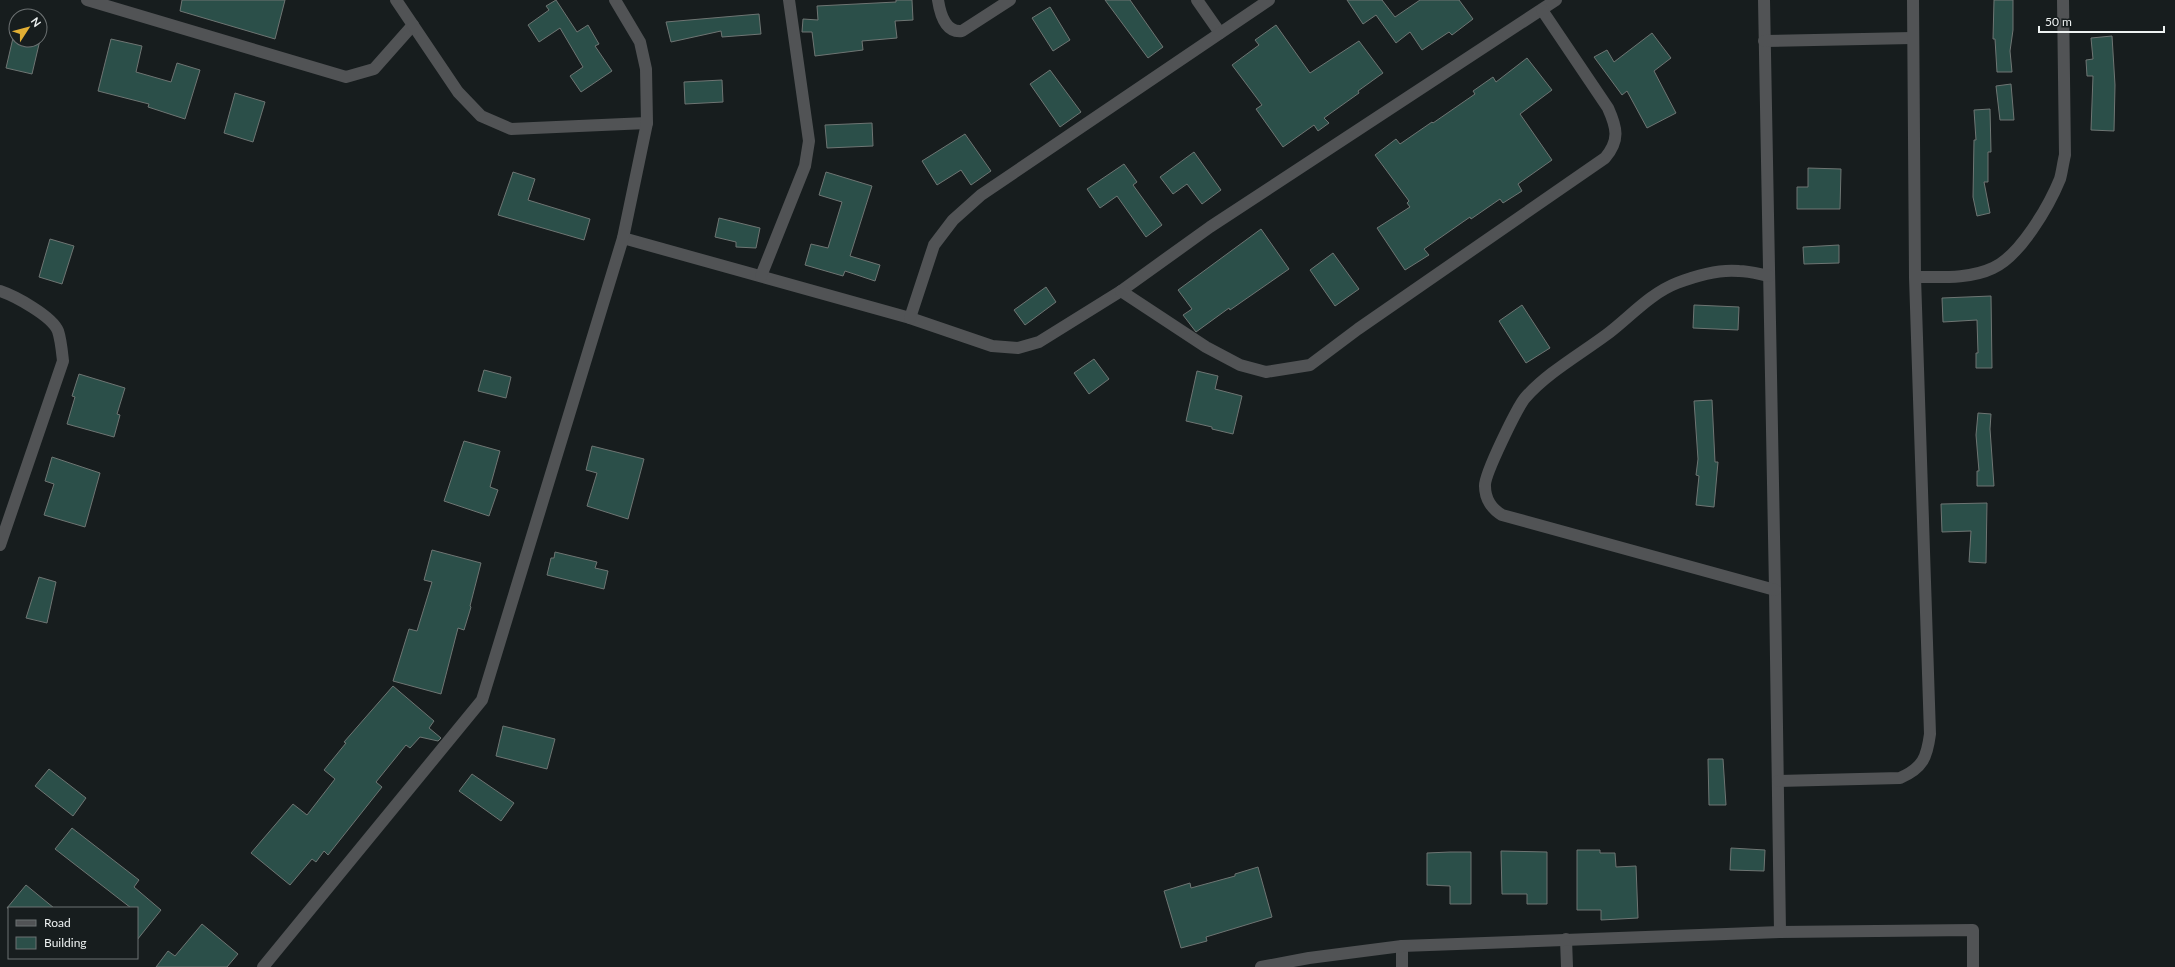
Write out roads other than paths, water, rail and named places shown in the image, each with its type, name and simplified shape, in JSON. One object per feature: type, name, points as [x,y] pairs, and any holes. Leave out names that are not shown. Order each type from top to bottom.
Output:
[{"type":"street","points":[[87,0],[346,77],[374,69],[413,25]]},
{"type":"street","points":[[396,0],[458,92],[481,116],[510,129],[647,123]]},
{"type":"street","points":[[263,967],[482,700],[623,238],[647,123],[646,69],[640,42],[615,0]]},
{"type":"street","points":[[761,276],[805,166],[809,141],[789,0]]},
{"type":"street","points":[[938,0],[940,15],[947,26],[957,32],[962,31],[1010,0]]},
{"type":"street","points":[[1197,0],[1220,33]]},
{"type":"street","points":[[910,318],[934,245],[953,220],[981,195],[1269,0]]},
{"type":"street","points":[[623,238],[910,318],[992,346],[1018,348],[1039,342],[1121,291],[1210,227],[1556,0]]},
{"type":"street","points":[[1764,0],[1776,590],[1780,932]]},
{"type":"street","points":[[1778,782],[1900,778],[1912,773],[1922,764],[1928,751],[1930,734],[1915,277],[1912,38],[1913,0]]},
{"type":"street","points":[[1915,277],[1966,276],[1993,269],[2003,262],[2016,249],[2036,224],[2050,200],[2060,178],[2065,155],[2063,0]]},
{"type":"street","points":[[1121,291],[1206,347],[1240,365],[1266,372],[1310,365],[1358,329],[1605,158],[1612,149],[1615,141],[1616,125],[1608,108],[1542,10]]},
{"type":"street","points":[[1764,41],[1912,38]]},
{"type":"street","points":[[1769,276],[1738,270],[1704,274],[1676,283],[1659,292],[1608,334],[1550,376],[1524,399],[1503,438],[1484,485],[1486,497],[1493,510],[1502,516],[1776,590]]},
{"type":"street","points":[[0,291],[10,294],[37,310],[58,330],[63,361],[0,545]]},
{"type":"street","points":[[1261,967],[1309,958],[1402,946],[1780,932],[1973,930],[1973,967]]},
{"type":"street","points":[[1566,939],[1567,967]]},
{"type":"street","points":[[1402,946],[1402,967]]}]
